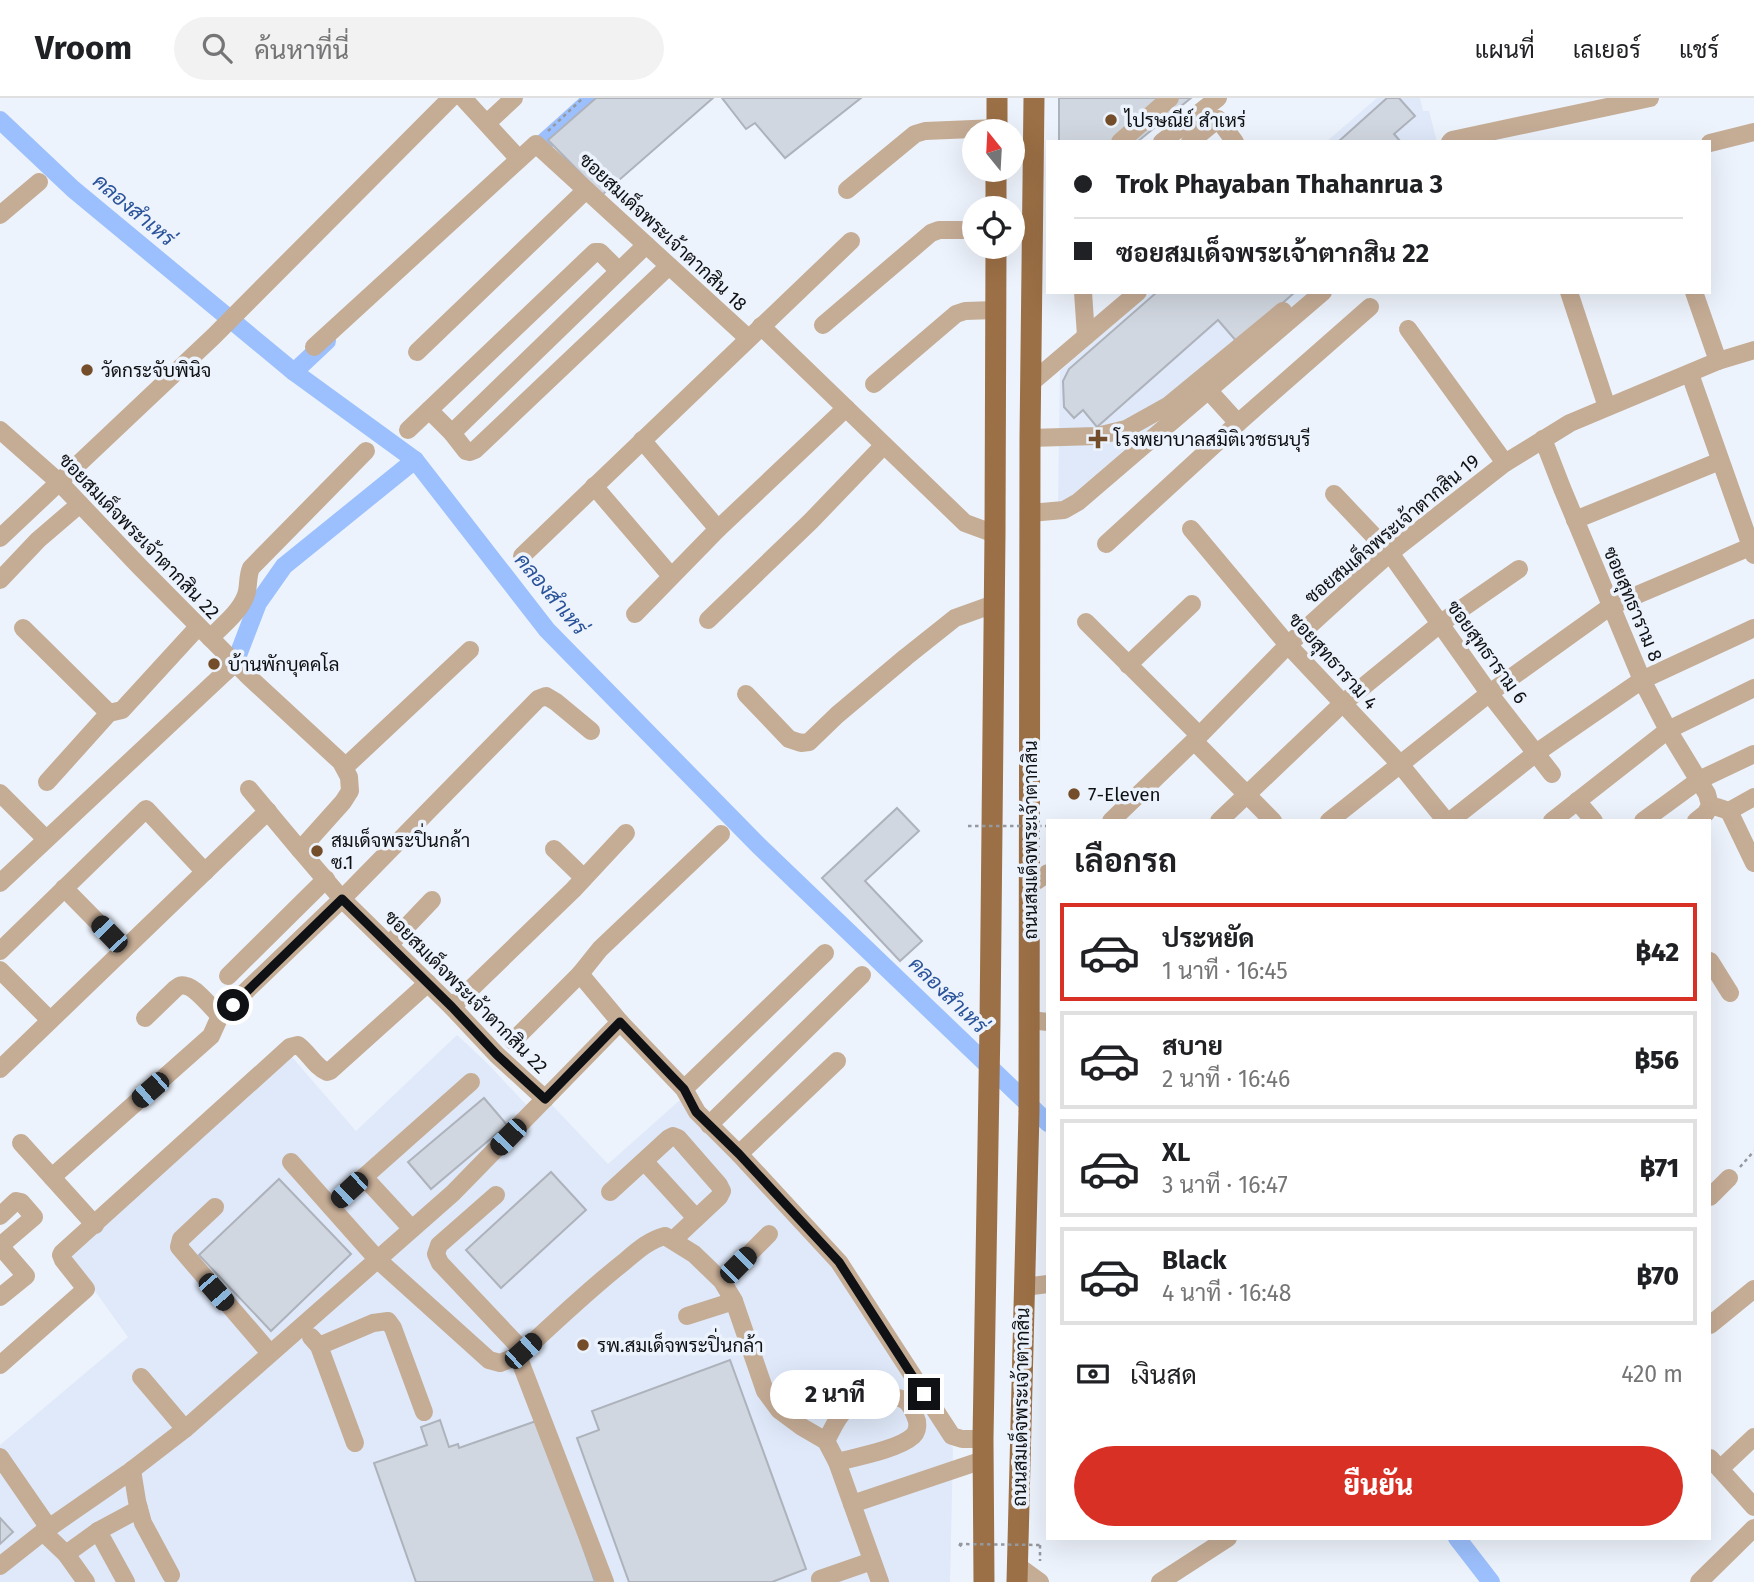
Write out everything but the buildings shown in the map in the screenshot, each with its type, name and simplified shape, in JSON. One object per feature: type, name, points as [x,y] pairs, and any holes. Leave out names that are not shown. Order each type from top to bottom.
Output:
[{"type":"main road","points":[[997,98],[997,119]]},
{"type":"main road","name":"ถนนสมเด็จพระเจ้าตากสิน","points":[[1025,242],[1040,216],[1034,98]]},
{"type":"main road","name":"ถนนสมเด็จพระเจ้าตากสิน","points":[[984,1582],[983,1449],[990,1024],[997,259]]},
{"type":"main road","name":"ถนนสมเด็จพระเจ้าตากสิน","points":[[1018,1574],[1029,1046],[1039,1021],[1029,886],[1031,383],[1024,259]]},
{"type":"street","points":[[0,538],[251,300],[452,98]]},
{"type":"street","points":[[463,98],[519,159]]},
{"type":"street","points":[[487,123],[514,98]]},
{"type":"street","points":[[1122,140],[1170,98]]},
{"type":"street","points":[[1165,140],[1218,98]]},
{"type":"street","points":[[1452,140],[1607,103],[1650,98]]},
{"type":"street","points":[[1192,140],[1218,119],[1234,140]]},
{"type":"street","points":[[847,190],[915,134],[925,131],[962,130]]},
{"type":"street","points":[[1711,143],[1754,132]]},
{"type":"street","points":[[314,347],[536,144]]},
{"type":"street","name":"ซอยสมเด็จพระเจ้าตากสิน 18","points":[[536,144],[669,267],[754,332],[846,408],[965,523],[995,534]]},
{"type":"street","points":[[0,215],[39,182]]},
{"type":"street","points":[[417,352],[586,190]]},
{"type":"street","points":[[822,325],[931,233],[939,230],[962,230]]},
{"type":"street","points":[[522,556],[851,241]]},
{"type":"street","points":[[452,433],[646,245]]},
{"type":"street","points":[[408,430],[595,252],[600,252],[618,271]]},
{"type":"street","points":[[429,410],[466,451],[475,450],[669,267]]},
{"type":"street","points":[[1083,294],[1086,336]]},
{"type":"street","points":[[1031,383],[1136,294]]},
{"type":"street","points":[[1030,438],[1097,436],[1136,424],[1169,405],[1304,294]]},
{"type":"street","points":[[1030,513],[1064,510],[1078,502],[1321,294]]},
{"type":"street","points":[[1570,294],[1607,407]]},
{"type":"street","points":[[1695,294],[1718,361]]},
{"type":"street","points":[[1106,544],[1370,307]]},
{"type":"street","points":[[874,384],[956,314],[995,310]]},
{"type":"street","points":[[1408,329],[1505,463]]},
{"type":"street","name":"ซอยสมเด็จพระเจ้าตากสิน 19","points":[[1113,819],[1289,645],[1390,553],[1505,463],[1570,423],[1718,361],[1754,350]]},
{"type":"street","points":[[1331,819],[1489,693],[1611,606],[1752,551],[1690,373]]},
{"type":"street","points":[[1209,391],[1238,423]]},
{"type":"street","points":[[635,614],[718,529],[846,408]]},
{"type":"street","name":"ซอยสมเด็จพระเจ้าตากสิน 22","points":[[0,429],[60,483],[234,663],[345,767]]},
{"type":"street","name":"ซอยสุทธาราม 8","points":[[1543,439],[1642,680],[1668,730],[1707,794],[1710,805]]},
{"type":"street","points":[[642,440],[718,529]]},
{"type":"street","points":[[708,620],[811,521],[884,445]]},
{"type":"street","points":[[47,782],[109,713],[122,710],[204,633],[234,614],[247,593],[251,568],[366,451]]},
{"type":"street","points":[[1575,520],[1720,461]]},
{"type":"street","points":[[594,486],[671,576]]},
{"type":"street","name":"ซอยสุทธาราม 6","points":[[1334,494],[1390,553],[1489,693],[1552,774]]},
{"type":"street","points":[[0,580],[38,540],[80,505]]},
{"type":"street","name":"ซอยสุทธาราม 4","points":[[1191,529],[1289,645],[1446,819]]},
{"type":"street","points":[[1221,819],[1342,704],[1441,623],[1519,569]]},
{"type":"street","points":[[746,694],[789,739],[801,743],[809,742],[836,715],[955,618],[994,604]]},
{"type":"street","points":[[1128,665],[1192,604]]},
{"type":"street","points":[[1086,622],[1271,819]]},
{"type":"street","points":[[23,628],[109,713]]},
{"type":"street","points":[[1451,819],[1536,753],[1642,680],[1754,628]]},
{"type":"street","points":[[300,850],[350,791],[345,767],[470,650]]},
{"type":"street","points":[[0,883],[234,663]]},
{"type":"street","points":[[1554,819],[1668,730],[1754,688]]},
{"type":"street","points":[[52,1177],[211,1036],[220,1016],[342,899],[538,699],[546,696],[556,702],[591,731]]},
{"type":"street","points":[[1646,819],[1699,780],[1754,754]]},
{"type":"street","name":"ซอยสมเด็จพระเจ้าตากสิน 22","points":[[249,789],[342,899],[497,1055],[545,1099],[620,1022]]},
{"type":"street","points":[[0,793],[46,839]]},
{"type":"street","points":[[1698,819],[1710,805],[1729,811],[1754,797]]},
{"type":"street","points":[[1577,801],[1592,819]]},
{"type":"street","points":[[0,951],[146,809],[205,872]]},
{"type":"street","points":[[0,1069],[268,811]]},
{"type":"street","points":[[1729,811],[1754,863]]},
{"type":"street","points":[[452,1007],[584,878],[626,833]]},
{"type":"street","points":[[513,1041],[580,974],[600,949],[721,834]]},
{"type":"street","points":[[554,849],[584,878]]},
{"type":"street","points":[[1029,886],[1046,874]]},
{"type":"street","points":[[228,976],[326,879]]},
{"type":"street","points":[[64,888],[124,949]]},
{"type":"street","points":[[389,945],[432,900]]},
{"type":"street","points":[[684,1089],[825,953]]},
{"type":"street","points":[[1711,963],[1730,993]]},
{"type":"street","points":[[0,970],[50,1020]]},
{"type":"street","points":[[580,974],[620,1022],[684,1089],[696,1112],[739,1154],[839,1262],[952,1436],[983,1449]]},
{"type":"street","points":[[709,1125],[862,975]]},
{"type":"street","points":[[0,1365],[86,1289],[61,1255],[290,1047],[298,1045],[303,1048],[321,1070],[330,1071],[428,984]]},
{"type":"street","points":[[145,1018],[175,989],[187,985],[220,1016]]},
{"type":"street","points":[[739,1154],[837,1061]]},
{"type":"street","points":[[331,1207],[471,1082]]},
{"type":"street","points":[[0,1566],[185,1430],[453,1193],[545,1099]]},
{"type":"street","points":[[610,1192],[669,1138],[678,1138],[722,1191],[719,1197],[673,1240]]},
{"type":"street","points":[[21,1143],[94,1225]]},
{"type":"street","points":[[291,1162],[377,1260],[489,1360],[500,1363],[520,1353],[646,1244],[665,1236],[694,1254],[722,1280],[734,1301],[765,1391],[779,1410],[826,1441],[837,1462],[880,1582]]},
{"type":"street","points":[[645,1162],[696,1218]]},
{"type":"street","points":[[364,1177],[412,1230]]},
{"type":"street","points":[[1711,1196],[1729,1178]]},
{"type":"street","points":[[496,1195],[439,1245],[436,1254],[440,1263],[520,1353],[605,1582]]},
{"type":"street","points":[[0,1216],[16,1201],[21,1202],[34,1217],[0,1246],[26,1276],[0,1297]]},
{"type":"street","points":[[215,1207],[181,1239],[179,1247],[270,1353]]},
{"type":"street","points":[[722,1280],[769,1234]]},
{"type":"street","points":[[1024,1287],[1046,1284]]},
{"type":"street","points":[[1711,1324],[1754,1289]]},
{"type":"street","points":[[687,1316],[734,1301]]},
{"type":"street","points":[[319,1346],[373,1324],[388,1321],[424,1412]]},
{"type":"street","points":[[301,1326],[319,1346],[355,1443]]},
{"type":"street","points":[[141,1377],[185,1430]]},
{"type":"street","points":[[826,1441],[841,1415],[860,1402],[871,1398],[894,1397],[902,1399],[912,1408],[918,1429],[914,1436],[893,1447],[837,1462]]},
{"type":"street","points":[[1754,1437],[1715,1464],[1754,1507]]},
{"type":"street","points":[[852,1504],[983,1449]]},
{"type":"street","points":[[0,1457],[46,1530],[86,1582]]},
{"type":"street","points":[[132,1470],[143,1523],[171,1575]]},
{"type":"street","points":[[66,1553],[98,1531],[139,1509]]},
{"type":"street","points":[[1699,1582],[1754,1528]]},
{"type":"street","points":[[98,1531],[126,1582]]},
{"type":"street","points":[[1160,1582],[1225,1540]]},
{"type":"street","points":[[820,1579],[872,1561]]},
{"type":"street","points":[[1018,1574],[1040,1582]]},
{"type":"path","points":[[536,144],[583,98]]},
{"type":"path","points":[[968,826],[1046,826]]},
{"type":"path","points":[[959,1544],[1040,1545]]},
{"type":"shaded area","points":[[1377,98],[1420,98],[1423,111],[1429,111],[1436,140],[1328,140]]},
{"type":"shaded area","name":"โรงพยาบาลสมิติเวชธนบุรี","points":[[1149,294],[1307,294],[1058,507],[1060,371]]},
{"type":"shaded area","points":[[457,1035],[537,1116],[551,1104],[608,1164],[680,1100],[831,1262],[953,1448],[950,1582],[0,1582],[0,1445],[128,1337],[69,1255],[292,1057],[356,1131]]},
{"type":"waterway","points":[[543,143],[593,98]]},
{"type":"waterway","name":"คลองสำเหร่","points":[[0,120],[73,189],[294,372],[415,460],[547,630],[758,845],[1046,1121]]},
{"type":"waterway","points":[[294,372],[327,341]]},
{"type":"waterway","points":[[225,672],[235,663],[258,603],[284,566],[415,460]]},
{"type":"waterway","name":"คลองสำเหร่","points":[[1459,1540],[1491,1582]]},
{"type":"place","name":"ไปรษณีย์ สำเหร่","points":[[1111,120]]},
{"type":"place","name":"วัดกระจับพินิจ","points":[[87,370]]},
{"type":"place","name":"โรงพยาบาลสมิติเวชธนบุรี","points":[[1098,439]]},
{"type":"place","name":"บ้านพักบุคคโล","points":[[214,664]]},
{"type":"place","name":"7-Eleven","points":[[1074,794]]},
{"type":"place","name":"สมเด็จพระปิ่นกล้า ซ.1","points":[[317,851]]},
{"type":"place","name":"รพ.สมเด็จพระปิ่นกล้า","points":[[583,1345]]},
{"type":"route","points":[[233,1005],[342,899],[497,1055],[545,1099],[620,1022],[684,1089],[696,1112],[739,1154],[839,1262],[924,1394]]}]
